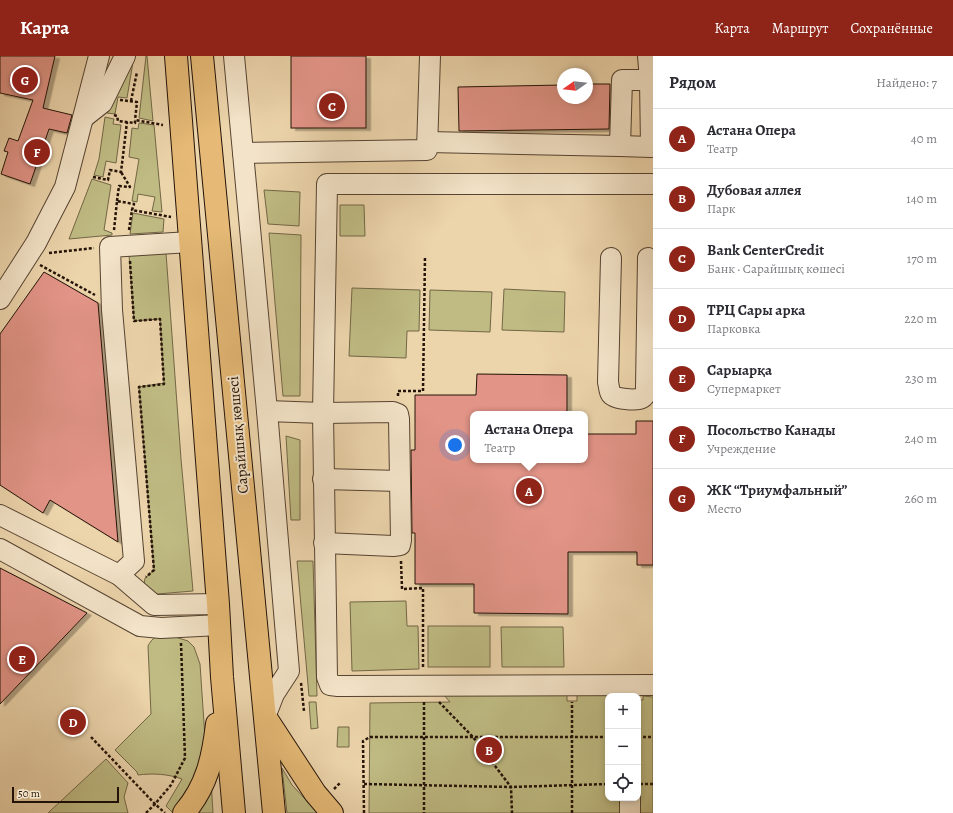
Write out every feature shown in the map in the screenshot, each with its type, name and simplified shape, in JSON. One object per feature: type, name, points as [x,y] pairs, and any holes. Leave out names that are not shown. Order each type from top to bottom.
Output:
[{"type":"main road","points":[[176,56],[222,677],[234,813]]},
{"type":"main road","name":"Сарайшық көшесі","points":[[202,56],[274,813]]},
{"type":"main road","points":[[184,813],[190,807],[204,783],[214,753],[222,677]]},
{"type":"main road","points":[[265,717],[315,793],[332,813]]},
{"type":"lane","points":[[0,299],[36,243],[66,187],[99,56]]},
{"type":"lane","points":[[234,56],[267,411],[289,671],[274,694],[265,717]]},
{"type":"lane","points":[[243,152],[428,150],[430,56]]},
{"type":"lane","points":[[428,142],[651,147],[650,80],[648,56]]},
{"type":"lane","points":[[109,106],[102,103],[131,64]]},
{"type":"lane","points":[[620,146],[622,80],[650,80]]},
{"type":"lane","points":[[83,118],[109,106]]},
{"type":"lane","points":[[653,184],[327,184],[323,413],[327,678],[330,685],[572,686],[629,691],[653,686]]},
{"type":"lane","points":[[119,576],[134,560],[112,310],[110,247],[190,242]]},
{"type":"lane","points":[[611,258],[609,389],[615,398],[638,399],[643,398],[646,393],[648,258]]},
{"type":"lane","points":[[267,411],[323,413],[393,412],[398,414],[400,419],[400,544],[393,546],[324,543]]},
{"type":"lane","points":[[324,479],[400,481]]},
{"type":"lane","points":[[0,515],[119,576],[154,605],[218,615]]},
{"type":"lane","points":[[0,549],[140,626],[161,628],[218,615]]},
{"type":"lane","points":[[630,801],[630,813]]},
{"type":"path","points":[[131,64],[131,101]]},
{"type":"path","points":[[120,100],[137,102],[135,123],[118,121],[117,116],[105,115],[109,106],[120,100]]},
{"type":"path","points":[[135,120],[163,125]]},
{"type":"path","points":[[114,237],[119,186],[130,187],[122,172],[127,122]]},
{"type":"path","points":[[94,176],[108,180],[110,170],[122,172]]},
{"type":"path","points":[[117,202],[134,204],[128,236]]},
{"type":"path","points":[[132,210],[171,217]]},
{"type":"path","points":[[93,252],[98,243]]},
{"type":"path","points":[[44,254],[96,248]]},
{"type":"path","points":[[129,255],[134,321],[160,319],[164,384],[140,386],[154,570],[145,578]]},
{"type":"path","points":[[398,414],[398,391],[423,391],[425,256]]},
{"type":"path","points":[[39,265],[96,296],[96,288]]},
{"type":"path","points":[[400,544],[402,589],[423,588],[424,813]]},
{"type":"path","points":[[146,813],[171,786],[185,758],[181,641]]},
{"type":"path","points":[[423,686],[473,737],[511,787],[512,813]]},
{"type":"path","points":[[572,686],[572,813]]},
{"type":"path","points":[[91,737],[165,813]]},
{"type":"path","points":[[364,813],[363,741],[366,738],[605,737]]},
{"type":"path","points":[[641,737],[653,737]]},
{"type":"path","points":[[364,784],[423,784],[511,787],[605,784]]},
{"type":"path","points":[[641,784],[653,784]]},
{"type":"shaded area","points":[[134,56],[127,98],[118,97],[115,114],[107,113],[106,110]]},
{"type":"shaded area","points":[[147,56],[153,121],[139,118]]},
{"type":"shaded area","points":[[105,117],[114,119],[113,124],[121,125],[116,163],[106,161],[103,177],[94,175],[99,159]]},
{"type":"shaded area","points":[[139,123],[154,125],[162,212],[152,211],[155,197],[138,194],[137,202],[132,201],[139,159],[129,157],[132,128],[138,129]]},
{"type":"shaded area","points":[[92,179],[111,185],[104,230],[112,233],[112,235],[69,239]]},
{"type":"shaded area","points":[[264,190],[300,192],[299,226],[268,224]]},
{"type":"shaded area","points":[[340,205],[364,205],[365,236],[340,236]]},
{"type":"shaded area","points":[[133,213],[164,219],[163,232],[130,234]]},
{"type":"shaded area","points":[[269,233],[301,235],[300,396],[283,396]]},
{"type":"shaded area","points":[[166,253],[181,459],[193,591],[157,594],[144,585],[145,578],[154,570],[139,387],[164,383],[160,319],[134,321],[129,255]]},
{"type":"shaded area","points":[[352,288],[420,290],[419,331],[407,331],[406,358],[349,356]]},
{"type":"shaded area","points":[[504,289],[565,292],[564,332],[502,330]]},
{"type":"shaded area","points":[[430,290],[492,292],[490,332],[429,330]]},
{"type":"shaded area","points":[[286,436],[300,440],[300,520],[291,520]]},
{"type":"shaded area","points":[[297,561],[313,561],[317,696],[309,696]]},
{"type":"shaded area","points":[[406,601],[407,626],[418,626],[419,669],[352,671],[350,602]]},
{"type":"shaded area","points":[[428,626],[490,626],[490,667],[428,667]]},
{"type":"shaded area","points":[[501,627],[563,627],[564,667],[502,667]]},
{"type":"shaded area","points":[[166,634],[188,641],[194,647],[200,664],[205,738],[202,758],[192,784],[173,813],[166,806],[182,779],[160,774],[138,775],[137,772],[115,750],[151,714],[148,646],[155,637]]},
{"type":"shaded area","points":[[567,694],[567,701],[577,701],[577,695],[605,695],[605,801],[641,801],[641,700],[643,700],[643,696],[653,697],[653,813],[369,813],[370,703],[450,702],[444,695]]},
{"type":"shaded area","points":[[309,702],[316,702],[318,728],[311,729]]},
{"type":"shaded area","points":[[338,727],[349,727],[349,747],[337,747]]},
{"type":"shaded area","points":[[106,759],[128,783],[124,797],[128,813],[48,813]]},
{"type":"shaded area","points":[[282,768],[292,785],[318,813],[287,813]]},
{"type":"shaded area","points":[[211,780],[213,813],[192,813]]},
{"type":"building","points":[[0,56],[55,56],[43,108],[72,115],[67,133],[49,129],[30,184],[1,174],[8,152],[4,151],[9,138],[18,141],[33,100],[0,93]]},
{"type":"building","points":[[291,56],[366,56],[366,128],[291,128]]},
{"type":"building","points":[[593,84],[610,84],[609,129],[459,131],[458,87],[557,85],[557,104],[593,104]]},
{"type":"building","points":[[44,272],[98,303],[118,542],[50,500],[43,513],[0,485],[0,334]]},
{"type":"building","points":[[477,374],[567,375],[567,411],[470,411],[470,463],[588,463],[588,434],[636,434],[636,421],[653,421],[653,565],[637,565],[637,552],[568,552],[568,614],[474,613],[474,584],[415,584],[415,533],[412,533],[411,450],[415,450],[415,395],[476,395]]},
{"type":"building","points":[[0,568],[87,613],[0,704]]},
{"type":"place","name":"ЖК “Триумфальный”","points":[[25,80]]},
{"type":"place","name":"Bank CenterCredit","points":[[332,106]]},
{"type":"place","name":"Посольство Канады","points":[[37,152]]},
{"type":"place","name":"Астана Опера","points":[[529,491]]},
{"type":"place","name":"Сарыарқа","points":[[22,659]]},
{"type":"place","name":"ТРЦ Сары арка","points":[[73,722]]},
{"type":"place","name":"Дубовая аллея","points":[[489,750]]}]
